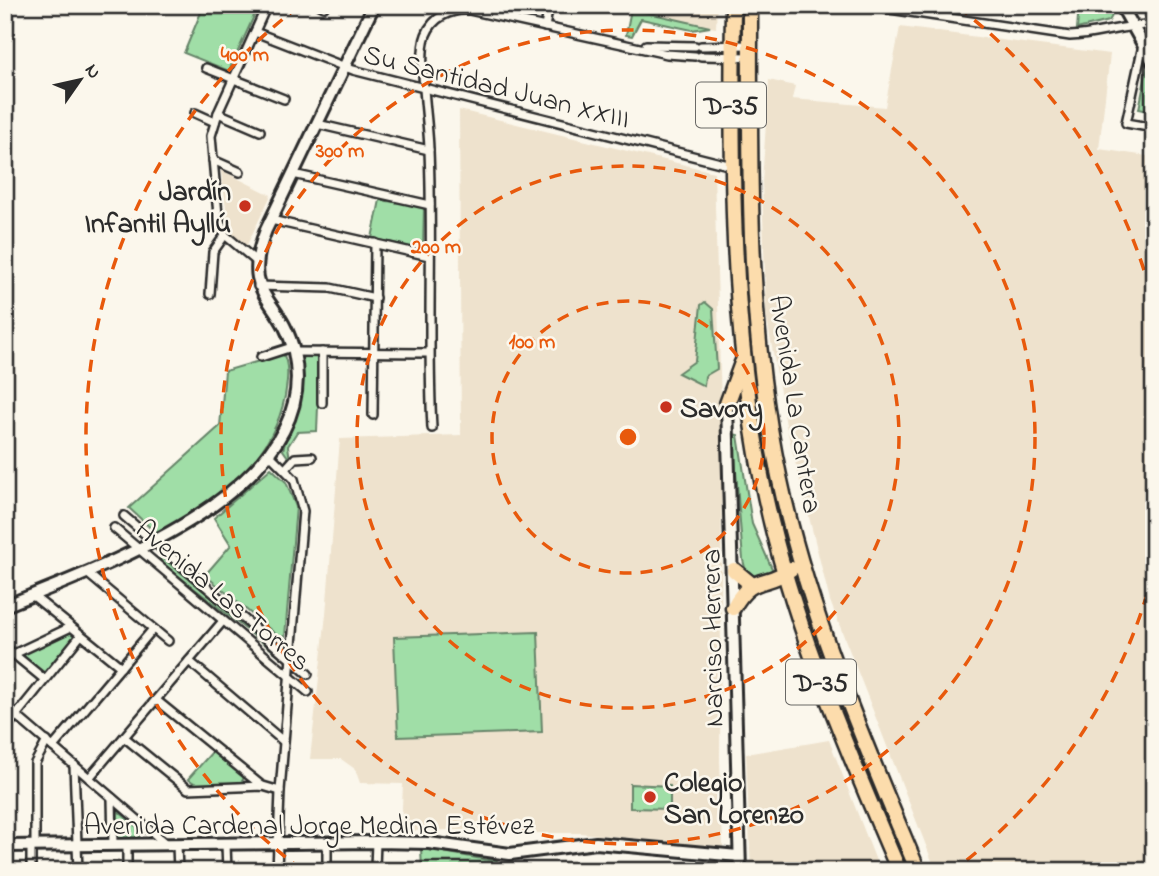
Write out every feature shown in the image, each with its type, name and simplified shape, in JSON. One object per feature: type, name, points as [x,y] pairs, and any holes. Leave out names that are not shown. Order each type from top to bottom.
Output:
[{"type":"highway","name":"Avenida La Cantera","points":[[733,5],[732,166],[735,265],[748,392],[762,482],[786,573],[833,713],[899,871]]},
{"type":"highway","name":"Avenida La Cantera","points":[[750,5],[752,244],[765,396],[779,474],[801,562],[848,701],[918,871]]},
{"type":"highway","points":[[727,404],[744,358]]},
{"type":"highway","points":[[727,404],[734,396],[748,392],[765,396]]},
{"type":"highway","points":[[733,608],[751,584],[786,573],[801,562]]},
{"type":"highway","points":[[734,570],[751,584]]},
{"type":"street","points":[[256,261],[225,235],[218,215],[211,136],[218,113],[267,5]]},
{"type":"street","points":[[5,606],[156,542],[218,502],[269,454],[286,421],[296,392],[293,350],[258,286],[256,261],[271,220],[374,5]]},
{"type":"street","points":[[545,27],[549,5]]},
{"type":"street","points":[[842,5],[863,5],[1070,36],[1103,33],[1132,25],[1154,25]]},
{"type":"street","points":[[1121,5],[1154,64]]},
{"type":"street","points":[[432,428],[428,353],[429,150],[423,46],[426,34],[438,19],[454,8],[667,54],[698,56],[732,50],[750,51]]},
{"type":"street","name":"Su Santidad Juan XXIII","points":[[255,32],[344,68],[732,166]]},
{"type":"street","points":[[635,45],[698,46],[750,51]]},
{"type":"street","points":[[1143,45],[1126,123],[1154,128]]},
{"type":"street","points":[[206,68],[284,99]]},
{"type":"street","points":[[195,113],[215,122]]},
{"type":"street","points":[[218,113],[260,131]]},
{"type":"street","points":[[317,124],[429,150]]},
{"type":"street","points":[[213,160],[240,173]]},
{"type":"street","points":[[293,174],[430,205]]},
{"type":"street","points":[[271,220],[429,256]]},
{"type":"street","points":[[210,294],[213,251],[225,235]]},
{"type":"street","points":[[373,415],[375,243]]},
{"type":"street","points":[[258,286],[330,288],[375,298]]},
{"type":"street","points":[[261,357],[293,350],[428,353]]},
{"type":"street","points":[[322,352],[322,403]]},
{"type":"street","name":"Narciso Herrera","points":[[727,404],[734,570],[740,871]]},
{"type":"street","points":[[269,454],[286,468],[297,485],[303,511],[289,657],[277,871]]},
{"type":"street","points":[[286,468],[295,458],[312,457]]},
{"type":"street","name":"Avenida Las Torres","points":[[124,516],[308,674]]},
{"type":"street","name":"Avenida Las Torres","points":[[114,528],[308,692]]},
{"type":"street","points":[[87,573],[168,641]]},
{"type":"street","points":[[32,595],[121,667]]},
{"type":"street","points":[[89,778],[223,621]]},
{"type":"street","points":[[13,654],[71,626]]},
{"type":"street","points":[[31,871],[35,763],[153,629]]},
{"type":"street","points":[[5,729],[81,635]]},
{"type":"street","points":[[5,647],[44,679]]},
{"type":"street","points":[[189,661],[283,741]]},
{"type":"street","points":[[156,700],[263,786]]},
{"type":"street","points":[[5,706],[112,798],[172,845],[178,871]]},
{"type":"street","points":[[124,737],[188,789],[263,786],[280,791]]},
{"type":"street","points":[[74,765],[78,871]]},
{"type":"street","points":[[112,798],[113,845]]},
{"type":"street","points":[[327,842],[327,871]]},
{"type":"street","points":[[375,868],[376,842]]},
{"type":"street","name":"Avenida Cardenal Jorge Medina Estévez","points":[[5,846],[376,842],[429,843],[502,853],[596,843],[738,856]]},
{"type":"street","points":[[127,845],[127,871]]},
{"type":"street","points":[[226,845],[228,871]]},
{"type":"shaded area","points":[[613,5],[717,5],[716,28],[710,27]]},
{"type":"shaded area","points":[[900,27],[1110,54],[1099,149],[1154,157],[1154,871],[936,871],[830,601],[786,425],[766,314],[762,182],[769,80],[795,86],[792,99],[885,107]]},
{"type":"shaded area","points":[[459,110],[714,172],[722,437],[720,760],[723,847],[580,833],[528,833],[506,829],[401,831],[403,784],[360,783],[355,769],[341,759],[310,759],[326,614],[340,439],[461,435]]},
{"type":"shaded area","name":"Jardín Infantil Ayllú","points":[[221,170],[271,195],[246,247],[229,230]]},
{"type":"shaded area","points":[[829,740],[880,871],[751,871],[746,754]]},
{"type":"green space","points":[[204,5],[259,5],[229,71],[184,53]]},
{"type":"green space","points":[[1079,5],[1107,5],[1112,16],[1109,21],[1077,29]]},
{"type":"green space","points":[[631,9],[710,27],[692,30],[641,19],[632,36],[626,35]]},
{"type":"green space","points":[[1147,69],[1154,82],[1154,112],[1139,109]]},
{"type":"green space","points":[[380,200],[424,206],[423,250],[372,238]]},
{"type":"green space","points":[[705,302],[713,309],[717,369],[705,376],[704,386],[678,373],[695,361],[701,305]]},
{"type":"green space","points":[[283,354],[287,369],[285,396],[278,421],[267,443],[253,462],[219,494],[157,534],[129,508],[220,426],[225,371]]},
{"type":"green space","points":[[301,355],[320,356],[317,431],[297,432],[288,446],[290,460],[283,450],[299,395]]},
{"type":"green space","points":[[733,434],[738,435],[752,524],[774,573],[748,579],[743,560]]},
{"type":"green space","points":[[271,468],[286,482],[296,507],[285,636],[279,637],[205,575],[231,545],[214,518]]},
{"type":"green space","points":[[160,556],[280,652],[282,658],[161,562]]},
{"type":"green space","points":[[71,631],[76,635],[43,674],[20,655]]},
{"type":"green space","points":[[538,632],[542,732],[398,737],[394,637]]},
{"type":"green space","points":[[213,751],[244,777],[241,784],[199,786],[188,779]]},
{"type":"green space","name":"Colegio San Lorenzo","points":[[630,784],[670,786],[670,809],[630,808]]},
{"type":"green space","points":[[118,811],[137,827],[139,837],[117,838]]},
{"type":"green space","points":[[421,848],[497,860],[495,866],[476,871],[422,871]]},
{"type":"place","name":"Jardín Infantil Ayllú","points":[[245,206]]},
{"type":"place","name":"Savory","points":[[666,407]]},
{"type":"place","name":"Colegio San Lorenzo","points":[[650,797]]}]
